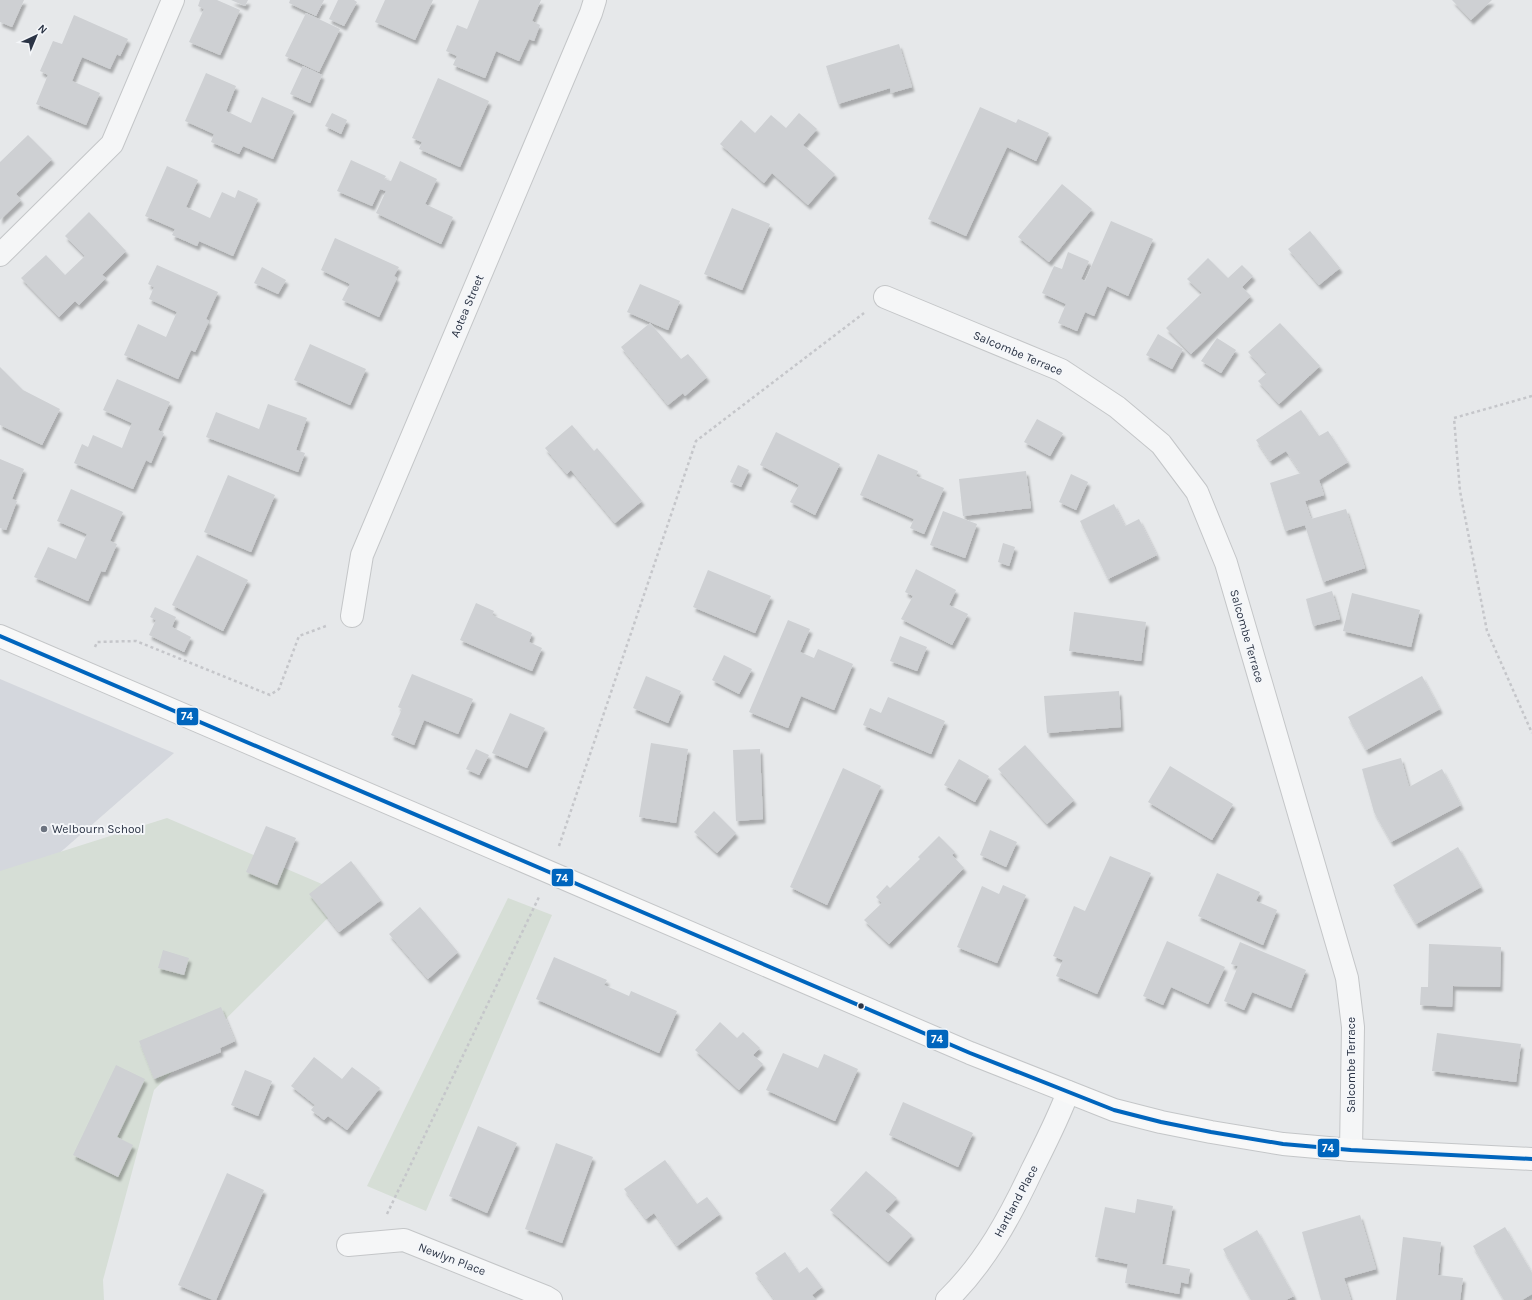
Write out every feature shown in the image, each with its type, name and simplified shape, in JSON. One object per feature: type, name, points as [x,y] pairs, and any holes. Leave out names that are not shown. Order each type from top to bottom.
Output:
[{"type":"main road","points":[[0,636],[85,674],[970,1053],[1114,1110],[1161,1122],[1283,1144],[1351,1150],[1532,1159]]},
{"type":"street","points":[[0,255],[112,144],[173,0]]},
{"type":"street","name":"Aotea Street","points":[[352,616],[362,555],[591,13],[595,0]]},
{"type":"street","name":"Salcombe Terrace","points":[[885,297],[1061,370],[1117,407],[1161,444],[1197,492],[1226,563],[1347,978],[1353,1027],[1351,1150]]},
{"type":"street","name":"Hartland Place","points":[[947,1300],[977,1265],[993,1243],[1012,1211],[1058,1119],[1068,1092]]},
{"type":"street","name":"Newlyn Place","points":[[348,1245],[404,1240],[511,1282],[551,1300]]},
{"type":"path","points":[[374,1242],[550,873],[696,442],[885,297]]},
{"type":"path","points":[[1532,396],[1454,418],[1460,491],[1487,631],[1532,733]]},
{"type":"path","points":[[85,674],[97,642],[136,641],[270,695],[279,689],[299,636],[352,616]]},
{"type":"shaded area","name":"Welbourn School","points":[[0,679],[174,753],[0,905]]},
{"type":"shaded area","points":[[167,818],[350,896],[154,1090],[103,1280],[104,1300],[0,1300],[0,871]]},
{"type":"shaded area","points":[[508,898],[552,915],[426,1211],[367,1186]]},
{"type":"building","points":[[0,0],[24,0],[12,27],[0,22]]},
{"type":"building","points":[[200,0],[217,0],[240,10],[220,55],[189,42],[204,9],[198,6]]},
{"type":"building","points":[[231,0],[248,0],[245,6]]},
{"type":"building","points":[[290,0],[324,0],[316,16],[289,3]]},
{"type":"building","points":[[338,0],[354,0],[357,2],[344,26],[329,19]]},
{"type":"building","points":[[385,0],[433,0],[415,40],[375,22]]},
{"type":"building","points":[[479,0],[541,0],[532,21],[540,25],[534,41],[529,39],[519,61],[496,51],[485,78],[453,65],[457,56],[446,51],[457,25],[467,29]]},
{"type":"building","points":[[1452,0],[1492,0],[1471,20]]},
{"type":"building","points":[[306,13],[340,29],[319,72],[285,56]]},
{"type":"building","points":[[74,15],[128,39],[120,56],[117,54],[110,69],[82,57],[72,81],[100,93],[86,125],[36,104],[48,75],[40,71],[53,41],[62,44]]},
{"type":"building","points":[[899,44],[912,87],[891,93],[890,88],[838,104],[826,66]]},
{"type":"building","points":[[303,66],[322,75],[310,103],[290,94]]},
{"type":"building","points":[[206,73],[236,86],[226,111],[251,123],[262,97],[294,111],[273,159],[243,146],[239,154],[211,142],[214,134],[185,121]]},
{"type":"building","points":[[438,78],[489,101],[460,167],[419,149],[422,142],[412,138]]},
{"type":"building","points":[[980,107],[1016,123],[1018,119],[1049,133],[1036,161],[1007,147],[966,236],[928,219]]},
{"type":"building","points":[[332,113],[347,120],[341,134],[325,126]]},
{"type":"building","points":[[799,113],[817,129],[803,145],[835,174],[808,205],[772,173],[764,183],[720,144],[741,120],[755,133],[771,115],[786,128]]},
{"type":"building","points":[[28,135],[52,159],[16,194],[21,200],[0,220],[0,162]]},
{"type":"building","points":[[351,160],[386,176],[384,179],[391,181],[400,161],[437,179],[425,204],[453,217],[441,244],[376,213],[386,191],[380,189],[372,206],[337,191]]},
{"type":"building","points":[[167,166],[198,180],[186,207],[210,218],[222,192],[235,198],[238,190],[258,199],[233,256],[199,241],[197,246],[172,235],[175,229],[145,216]]},
{"type":"building","points":[[1062,184],[1092,209],[1049,262],[1018,237]]},
{"type":"building","points":[[732,208],[770,224],[742,290],[704,274]]},
{"type":"building","points":[[89,212],[126,251],[102,275],[106,278],[79,305],[75,301],[59,317],[21,278],[46,255],[65,275],[85,256],[65,236]]},
{"type":"building","points":[[1111,221],[1153,239],[1128,296],[1107,286],[1094,316],[1085,312],[1077,331],[1058,323],[1066,304],[1042,293],[1054,266],[1062,269],[1068,252],[1089,261],[1081,279],[1085,281]]},
{"type":"building","points":[[1310,231],[1340,268],[1319,285],[1288,249]]},
{"type":"building","points":[[335,238],[399,267],[394,276],[397,278],[379,317],[342,300],[350,284],[321,270]]},
{"type":"building","points":[[1208,258],[1228,278],[1242,265],[1253,276],[1242,287],[1251,296],[1191,354],[1166,328],[1202,293],[1187,279]]},
{"type":"building","points":[[157,265],[218,292],[206,319],[209,321],[195,352],[191,350],[178,379],[124,355],[138,324],[166,337],[177,312],[149,299],[154,287],[148,284]]},
{"type":"building","points":[[262,267],[286,280],[278,294],[254,283]]},
{"type":"building","points":[[640,284],[680,301],[668,330],[627,312]]},
{"type":"building","points":[[650,323],[681,359],[688,354],[707,377],[685,396],[683,393],[668,405],[621,347]]},
{"type":"building","points":[[1280,323],[1320,366],[1279,404],[1258,381],[1267,373],[1248,352]]},
{"type":"building","points":[[1158,334],[1183,349],[1172,369],[1146,355]]},
{"type":"building","points":[[1217,338],[1236,350],[1221,373],[1201,361]]},
{"type":"building","points":[[310,344],[366,369],[350,405],[294,380]]},
{"type":"building","points":[[0,367],[23,390],[60,409],[42,445],[0,425]]},
{"type":"building","points":[[117,379],[170,402],[158,430],[164,433],[151,463],[146,460],[133,489],[74,463],[82,444],[88,447],[93,435],[122,448],[132,423],[103,410]]},
{"type":"building","points":[[268,404],[307,418],[296,450],[305,453],[298,472],[206,437],[216,412],[259,429]]},
{"type":"building","points":[[1301,410],[1319,436],[1328,431],[1348,462],[1319,480],[1324,495],[1305,501],[1311,519],[1346,509],[1365,568],[1323,582],[1305,525],[1285,531],[1270,483],[1301,473],[1286,451],[1270,461],[1256,440]]},
{"type":"building","points":[[1037,419],[1063,433],[1050,456],[1024,442]]},
{"type":"building","points":[[572,425],[594,451],[597,448],[642,501],[615,523],[571,470],[567,474],[545,448]]},
{"type":"building","points":[[776,432],[840,464],[815,515],[790,502],[799,485],[760,465]]},
{"type":"building","points":[[878,454],[918,471],[916,476],[944,488],[924,534],[910,528],[914,519],[860,495]]},
{"type":"building","points":[[0,459],[24,469],[12,499],[17,501],[6,530],[0,528]]},
{"type":"building","points":[[738,465],[749,470],[741,487],[730,482]]},
{"type":"building","points":[[1026,471],[1031,508],[963,516],[959,479]]},
{"type":"building","points":[[1071,474],[1088,482],[1076,510],[1059,502]]},
{"type":"building","points":[[228,475],[275,495],[251,552],[204,532]]},
{"type":"building","points":[[71,489],[123,512],[110,541],[117,544],[105,572],[101,571],[88,601],[34,577],[48,547],[76,559],[87,534],[57,521]]},
{"type":"building","points":[[1114,504],[1125,526],[1139,519],[1157,555],[1108,579],[1080,521]]},
{"type":"building","points":[[943,511],[977,524],[965,558],[930,545]]},
{"type":"building","points":[[1003,543],[1015,547],[1009,566],[998,562]]},
{"type":"building","points":[[197,555],[248,580],[223,631],[172,605]]},
{"type":"building","points":[[916,569],[956,590],[949,605],[968,614],[952,645],[901,619],[913,596],[905,592]]},
{"type":"building","points":[[708,570],[771,596],[755,633],[693,607]]},
{"type":"building","points":[[1332,591],[1340,619],[1313,626],[1306,599]]},
{"type":"building","points":[[1352,593],[1420,610],[1411,647],[1343,631]]},
{"type":"building","points":[[476,603],[494,611],[492,615],[532,633],[529,642],[542,648],[532,671],[460,640]]},
{"type":"building","points":[[155,607],[176,617],[172,627],[191,637],[184,652],[149,635],[156,620],[150,617]]},
{"type":"building","points":[[1074,612],[1146,622],[1141,661],[1069,651]]},
{"type":"building","points":[[788,620],[810,629],[800,652],[814,658],[818,649],[853,664],[834,710],[801,696],[788,728],[749,712]]},
{"type":"building","points":[[900,636],[927,647],[917,671],[890,661]]},
{"type":"building","points":[[724,655],[752,669],[739,694],[712,680]]},
{"type":"building","points":[[412,674],[473,699],[458,734],[424,720],[414,745],[391,735],[402,709],[398,707]]},
{"type":"building","points":[[646,676],[681,691],[668,723],[633,708]]},
{"type":"building","points":[[1422,676],[1440,709],[1366,750],[1348,717]]},
{"type":"building","points":[[1119,691],[1121,727],[1047,733],[1044,696]]},
{"type":"building","points":[[888,697],[945,721],[931,754],[863,725],[870,708],[881,713]]},
{"type":"building","points":[[510,713],[545,728],[527,768],[492,753]]},
{"type":"building","points":[[651,743],[688,749],[676,823],[639,817]]},
{"type":"building","points":[[1025,745],[1074,800],[1047,824],[998,769]]},
{"type":"building","points":[[476,749],[489,755],[479,775],[466,769]]},
{"type":"building","points":[[760,749],[763,819],[736,821],[733,750]]},
{"type":"building","points":[[1401,758],[1409,787],[1442,769],[1461,805],[1391,842],[1374,812],[1362,769]]},
{"type":"building","points":[[959,759],[989,776],[975,802],[944,785]]},
{"type":"building","points":[[1170,766],[1233,804],[1212,840],[1148,802]]},
{"type":"building","points":[[843,768],[881,786],[827,905],[790,887]]},
{"type":"building","points":[[714,811],[736,833],[717,853],[694,832]]},
{"type":"building","points":[[266,826],[296,838],[277,885],[246,872]]},
{"type":"building","points":[[990,830],[1017,842],[1006,867],[980,855]]},
{"type":"building","points":[[939,836],[955,852],[952,855],[964,868],[889,944],[864,920],[882,903],[876,897],[887,885],[890,888],[920,859],[918,857]]},
{"type":"building","points":[[1458,847],[1481,887],[1416,924],[1393,885]]},
{"type":"building","points":[[1110,856],[1151,873],[1097,994],[1056,976],[1063,960],[1053,956],[1074,906],[1085,911]]},
{"type":"building","points":[[351,861],[381,900],[339,932],[309,894]]},
{"type":"building","points":[[1217,873],[1260,892],[1256,901],[1277,910],[1263,945],[1198,916]]},
{"type":"building","points":[[1003,885],[1026,895],[997,963],[957,947],[982,886],[999,894]]},
{"type":"building","points":[[420,907],[458,952],[428,979],[389,934]]},
{"type":"building","points":[[1167,941],[1225,967],[1208,1004],[1171,987],[1163,1005],[1143,996]]},
{"type":"building","points":[[1240,942],[1306,970],[1291,1008],[1252,992],[1244,1010],[1224,1001],[1238,966],[1231,964]]},
{"type":"building","points":[[1429,944],[1501,947],[1500,987],[1453,986],[1452,1007],[1420,1005],[1421,987],[1428,987]]},
{"type":"building","points":[[163,950],[189,958],[184,975],[158,968]]},
{"type":"building","points":[[554,957],[607,980],[604,985],[629,996],[631,991],[677,1011],[659,1053],[536,999]]},
{"type":"building","points":[[221,1007],[235,1041],[220,1048],[221,1052],[154,1079],[139,1041]]},
{"type":"building","points":[[720,1022],[737,1038],[743,1032],[760,1048],[753,1055],[763,1064],[739,1090],[695,1050]]},
{"type":"building","points":[[1437,1033],[1521,1044],[1516,1082],[1432,1071]]},
{"type":"building","points":[[783,1053],[818,1068],[824,1054],[858,1069],[835,1121],[766,1090]]},
{"type":"building","points":[[314,1057],[342,1079],[352,1067],[380,1088],[347,1130],[328,1116],[324,1120],[311,1110],[315,1105],[291,1086]]},
{"type":"building","points":[[116,1065],[145,1079],[117,1137],[133,1145],[118,1177],[73,1155]]},
{"type":"building","points":[[245,1070],[272,1081],[258,1116],[231,1105]]},
{"type":"building","points":[[903,1102],[973,1133],[958,1167],[889,1135]]},
{"type":"building","points":[[478,1126],[517,1143],[487,1213],[449,1196]]},
{"type":"building","points":[[556,1143],[593,1157],[562,1243],[525,1229]]},
{"type":"building","points":[[665,1160],[697,1204],[707,1197],[720,1214],[677,1246],[654,1213],[646,1219],[624,1189]]},
{"type":"building","points":[[866,1171],[897,1198],[885,1211],[912,1235],[888,1262],[830,1210]]},
{"type":"building","points":[[227,1173],[264,1190],[216,1300],[213,1300],[178,1285]]},
{"type":"building","points":[[1137,1199],[1173,1206],[1162,1264],[1190,1269],[1188,1284],[1181,1282],[1179,1294],[1125,1283],[1128,1264],[1095,1257],[1105,1207],[1135,1213]]},
{"type":"building","points":[[1360,1215],[1376,1269],[1344,1278],[1351,1300],[1321,1300],[1302,1232]]},
{"type":"building","points":[[1505,1227],[1532,1273],[1532,1294],[1522,1300],[1504,1300],[1473,1246]]},
{"type":"building","points":[[1257,1230],[1294,1296],[1286,1300],[1251,1300],[1223,1249]]},
{"type":"building","points":[[1403,1237],[1441,1242],[1438,1275],[1463,1278],[1460,1300],[1396,1300]]},
{"type":"building","points":[[785,1252],[799,1273],[807,1267],[822,1287],[812,1295],[816,1300],[775,1300],[755,1273]]},
{"type":"transit line","name":"74","points":[[0,636],[970,1053],[1114,1110],[1161,1122],[1283,1144],[1351,1150],[1532,1159]]},
{"type":"place","name":"Welbourn School","points":[[44,829]]}]
